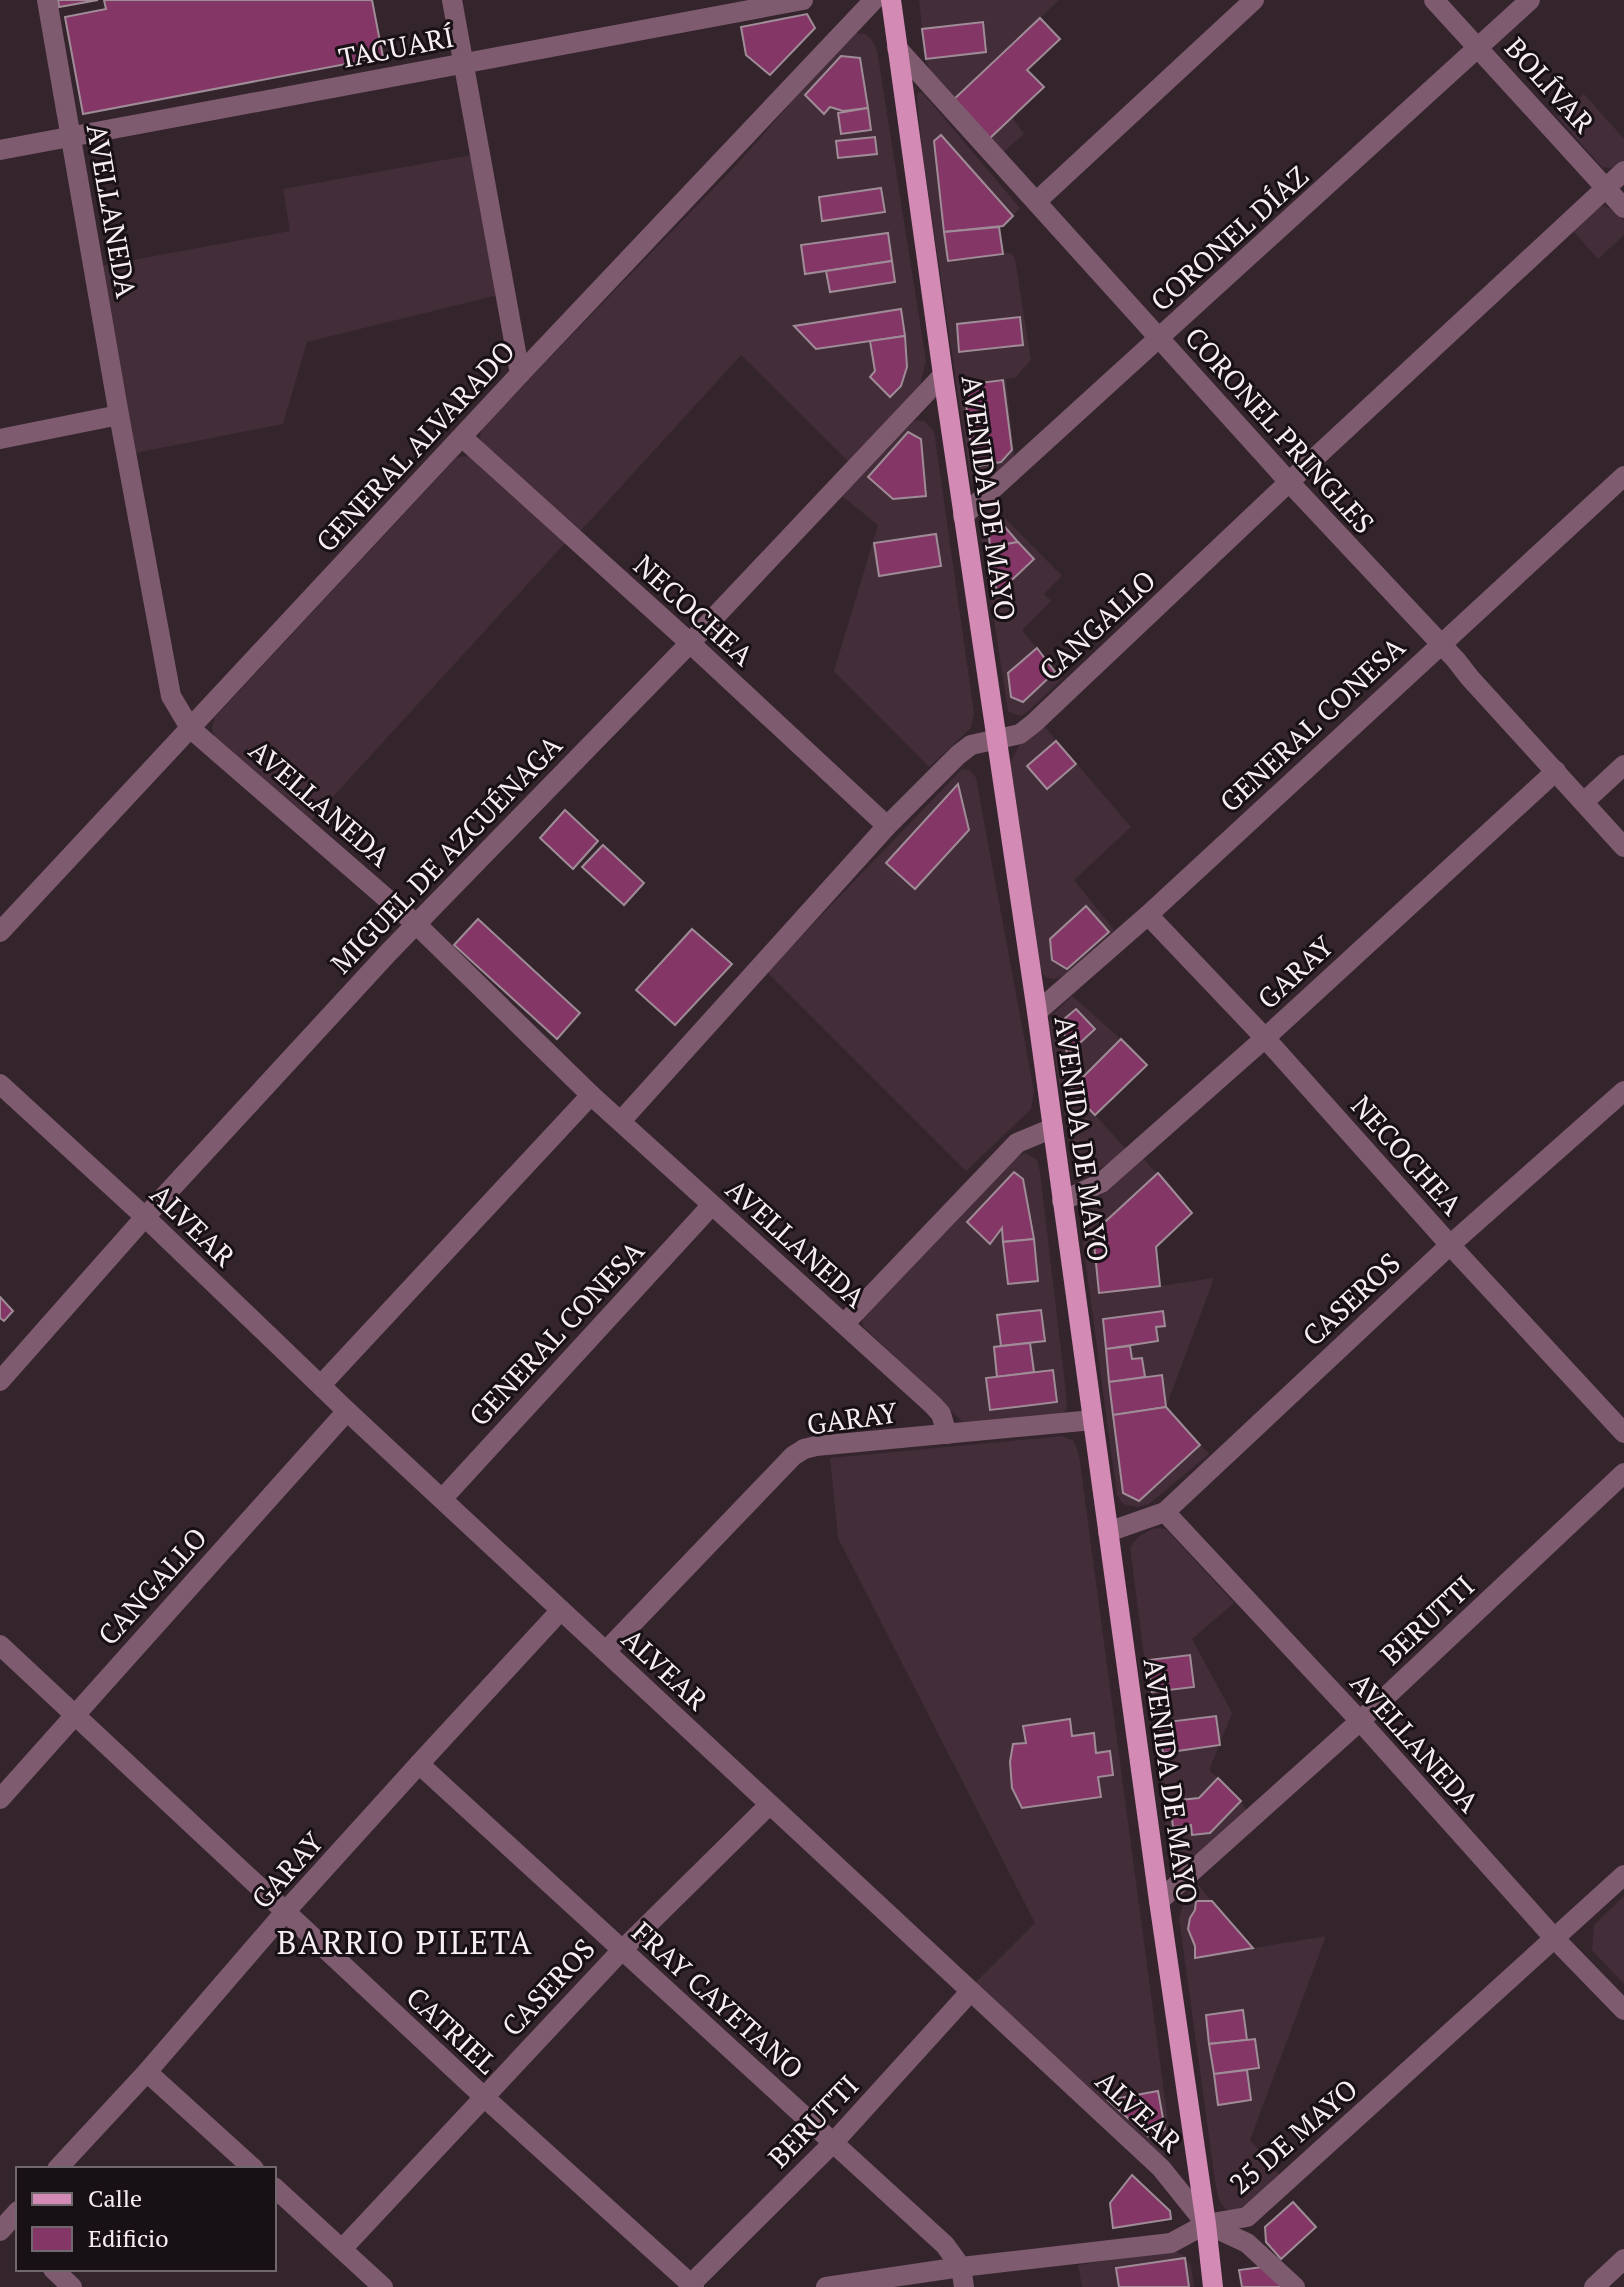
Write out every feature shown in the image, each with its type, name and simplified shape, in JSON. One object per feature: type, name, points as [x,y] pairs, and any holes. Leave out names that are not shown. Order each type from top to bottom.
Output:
[{"type":"main road","name":"AVENIDA DE MAYO","points":[[891,0],[963,516],[1037,1012],[1213,2287]]},
{"type":"street","name":"AVELLANEDA","points":[[47,0],[171,696],[190,728],[416,924],[591,1095],[933,1405],[941,1414],[947,1434]]},
{"type":"street","points":[[452,0],[520,374]]},
{"type":"street","name":"TACUARÍ","points":[[0,150],[803,0]]},
{"type":"street","name":"GENERAL ALVARADO","points":[[0,932],[874,0]]},
{"type":"street","points":[[1037,201],[1254,0]]},
{"type":"street","name":"BOLÍVAR","points":[[1434,0],[1624,208]]},
{"type":"street","name":"CORONEL DÍAZ","points":[[963,516],[1530,0]]},
{"type":"street","name":"CORONEL PRINGLES","points":[[897,48],[1624,847]]},
{"type":"street","name":"CANGALLO","points":[[621,1121],[887,826],[958,755],[971,745],[1020,734],[1034,723],[1624,171]]},
{"type":"street","name":"MIGUEL DE AZCUÉNAGA","points":[[0,1381],[145,1217],[416,924],[690,643],[943,375]]},
{"type":"street","points":[[0,439],[119,415]]},
{"type":"street","name":"NECOCHEA","points":[[462,437],[887,826]]},
{"type":"street","name":"GENERAL CONESA","points":[[1037,1012],[1148,915],[1624,476]]},
{"type":"street","points":[[1584,802],[1624,765]]},
{"type":"street","name":"GARAY","points":[[1062,1201],[1101,1183],[1265,1038],[1556,771]]},
{"type":"street","name":"NECOCHEA","points":[[1148,915],[1265,1038],[1624,1433]]},
{"type":"street","name":"ALVEAR","points":[[0,1084],[1161,2168],[1206,2224],[1247,2243],[1295,2287]]},
{"type":"street","name":"CASEROS","points":[[1108,1532],[1165,1512],[1450,1245],[1624,1091]]},
{"type":"street","points":[[321,1385],[591,1095]]},
{"type":"street","points":[[845,1323],[1017,1143],[1053,1128]]},
{"type":"street","name":"GENERAL CONESA","points":[[443,1498],[711,1206]]},
{"type":"street","name":"CANGALLO","points":[[0,1799],[347,1411]]},
{"type":"street","name":"GARAY","points":[[606,1651],[793,1456],[816,1446],[1093,1420]]},
{"type":"street","name":"BERUTTI","points":[[1159,1901],[1360,1721],[1624,1473]]},
{"type":"street","name":"AVELLANEDA","points":[[1165,1512],[1360,1721],[1555,1939],[1624,2010]]},
{"type":"street","name":"GARAY","points":[[59,2167],[147,2072],[285,1912],[561,1610]]},
{"type":"street","name":"CATRIEL","points":[[0,1645],[484,2097],[693,2285]]},
{"type":"street","name":"FRAY CAYETANO","points":[[419,1764],[945,2245],[962,2277]]},
{"type":"street","name":"CASEROS","points":[[342,2249],[621,1951],[769,1805]]},
{"type":"street","name":"25 DE MAYO","points":[[826,2287],[962,2277],[1171,2243],[1206,2224],[1247,2217],[1624,1875]]},
{"type":"street","name":"BERUTTI","points":[[693,2285],[833,2143],[970,1992]]},
{"type":"street","points":[[147,2072],[252,2167]]},
{"type":"street","points":[[276,2189],[383,2287]]},
{"type":"street","points":[[1594,2287],[1624,2259]]},
{"type":"street","points":[[55,2271],[72,2287]]},
{"type":"shaded area","points":[[919,0],[1059,0],[1040,18],[1060,39],[1028,70],[1044,87],[1012,117],[1024,134],[998,157],[933,77],[926,61]]},
{"type":"shaded area","points":[[865,34],[877,50],[926,361],[919,390],[849,462],[741,355],[576,536],[483,447],[480,438],[482,428],[740,161],[849,36]]},
{"type":"shaded area","points":[[922,92],[1020,208],[999,227],[1003,253],[1011,253],[1015,259],[1031,360],[1015,378],[1006,379],[1015,464],[981,487],[971,482],[922,150],[917,97]]},
{"type":"shaded area","points":[[1584,94],[1624,139],[1624,161],[1618,166],[1602,167],[1557,117]]},
{"type":"shaded area","points":[[471,155],[498,295],[307,342],[283,424],[135,453],[100,266],[290,231],[283,189]]},
{"type":"shaded area","points":[[1604,206],[1614,210],[1624,220],[1624,235],[1598,259],[1573,231]]},
{"type":"shaded area","points":[[914,421],[924,421],[934,431],[974,713],[971,728],[929,767],[834,671],[878,525],[842,496]]},
{"type":"shaded area","points":[[456,458],[475,458],[566,542],[309,823],[215,738],[212,728],[215,717]]},
{"type":"shaded area","points":[[993,506],[1062,576],[1044,594],[1051,601],[1022,630],[1063,678],[1020,716],[1008,711],[980,530],[982,520]]},
{"type":"shaded area","points":[[1044,726],[1131,827],[1074,880],[1114,930],[1063,976],[1054,979],[1045,977],[1041,970],[1010,762],[1021,743]]},
{"type":"shaded area","points":[[962,769],[970,770],[976,778],[1034,1091],[1031,1109],[966,1171],[767,972]]},
{"type":"shaded area","points":[[1072,996],[1147,1065],[1095,1115],[1127,1150],[1103,1167],[1094,1169],[1084,1168],[1075,1162],[1071,1151],[1049,1023],[1050,1017]]},
{"type":"shaded area","points":[[1026,1153],[1037,1160],[1040,1172],[1066,1410],[1058,1419],[965,1424],[863,1326],[862,1312],[1014,1157]]},
{"type":"shaded area","points":[[1143,1158],[1192,1213],[1156,1247],[1160,1286],[1214,1278],[1166,1407],[1209,1454],[1149,1504],[1137,1507],[1123,1504],[1117,1495],[1080,1221],[1085,1210]]},
{"type":"shaded area","points":[[1063,1436],[1074,1441],[1079,1455],[1170,2137],[1169,2155],[1157,2157],[973,1985],[1035,1923],[838,1538],[830,1458]]},
{"type":"shaded area","points":[[1160,1528],[1167,1530],[1234,1603],[1192,1639],[1232,1713],[1209,1770],[1241,1801],[1246,1810],[1192,1861],[1177,1866],[1170,1858],[1130,1547],[1138,1537]]},
{"type":"shaded area","points":[[1198,1885],[1253,1948],[1326,1936],[1250,2140],[1282,2178],[1246,2211],[1234,2213],[1225,2209],[1219,2200],[1215,2181],[1179,1918],[1185,1899]]},
{"type":"shaded area","points":[[1624,1896],[1624,1984],[1592,1950],[1594,1925]]},
{"type":"shaded area","points":[[1175,2251],[1183,2255],[1191,2266],[1194,2287],[1082,2287],[1078,2265]]},
{"type":"building","points":[[58,0],[98,0],[59,7]]},
{"type":"building","points":[[104,0],[372,0],[383,57],[83,114],[65,17],[106,9]]},
{"type":"building","points":[[807,14],[815,28],[770,75],[746,55],[741,27]]},
{"type":"building","points":[[1040,18],[1060,39],[1027,70],[1044,87],[989,139],[952,101]]},
{"type":"building","points":[[983,22],[986,52],[926,59],[922,29]]},
{"type":"building","points":[[841,56],[860,58],[868,108],[843,111],[830,107],[824,114],[805,95]]},
{"type":"building","points":[[868,108],[871,130],[841,134],[838,113]]},
{"type":"building","points":[[941,135],[1013,216],[1003,226],[944,232],[934,141]]},
{"type":"building","points":[[875,137],[877,154],[838,158],[836,141]]},
{"type":"building","points":[[881,188],[885,212],[822,221],[819,197]]},
{"type":"building","points":[[999,227],[1003,254],[948,261],[944,232]]},
{"type":"building","points":[[888,233],[892,261],[805,274],[801,245]]},
{"type":"building","points":[[892,261],[895,282],[830,292],[826,271]]},
{"type":"building","points":[[901,309],[905,336],[816,349],[794,326]]},
{"type":"building","points":[[1020,317],[1023,345],[959,352],[957,324]]},
{"type":"building","points":[[905,336],[907,367],[901,386],[890,397],[870,377],[875,371],[870,341]]},
{"type":"building","points":[[1003,380],[1012,450],[1001,462],[973,467],[964,385]]},
{"type":"building","points":[[908,432],[921,439],[926,496],[893,499],[868,477]]},
{"type":"building","points":[[998,519],[1018,542],[990,547],[989,535]]},
{"type":"building","points":[[936,534],[941,566],[879,576],[874,543]]},
{"type":"building","points":[[1018,542],[1034,559],[997,594],[990,547]]},
{"type":"building","points":[[1037,648],[1055,672],[1023,702],[1011,697],[1008,673]]},
{"type":"building","points":[[1056,741],[1076,764],[1047,789],[1027,766]]},
{"type":"building","points":[[958,784],[969,830],[915,889],[886,863]]},
{"type":"building","points":[[565,810],[598,841],[573,869],[540,838]]},
{"type":"building","points":[[603,845],[644,883],[624,905],[582,867]]},
{"type":"building","points":[[1086,906],[1109,932],[1067,969],[1052,960],[1050,939]]},
{"type":"building","points":[[478,919],[580,1013],[557,1039],[454,945]]},
{"type":"building","points":[[692,929],[732,964],[675,1025],[636,990]]},
{"type":"building","points":[[1076,1009],[1095,1029],[1067,1055],[1063,1020]]},
{"type":"building","points":[[1121,1039],[1147,1065],[1095,1115],[1070,1090]]},
{"type":"building","points":[[1014,1172],[1023,1179],[1034,1239],[1003,1242],[1002,1228],[990,1244],[967,1222]]},
{"type":"building","points":[[1158,1173],[1192,1213],[1156,1247],[1160,1286],[1099,1293],[1093,1233]]},
{"type":"building","points":[[1034,1239],[1038,1281],[1008,1284],[1003,1242]]},
{"type":"building","points":[[0,1297],[13,1311],[4,1321],[0,1318]]},
{"type":"building","points":[[1041,1310],[1045,1341],[1001,1346],[997,1315]]},
{"type":"building","points":[[1163,1311],[1165,1326],[1156,1327],[1158,1341],[1106,1349],[1103,1319]]},
{"type":"building","points":[[1030,1343],[1034,1372],[997,1377],[994,1347]]},
{"type":"building","points":[[1130,1346],[1132,1359],[1142,1358],[1145,1377],[1109,1382],[1106,1349]]},
{"type":"building","points":[[1053,1370],[1057,1402],[990,1410],[986,1378]]},
{"type":"building","points":[[1162,1375],[1166,1407],[1113,1415],[1109,1382]]},
{"type":"building","points":[[1166,1407],[1200,1445],[1139,1501],[1123,1493],[1113,1415]]},
{"type":"building","points":[[1190,1655],[1194,1687],[1152,1692],[1148,1660]]},
{"type":"building","points":[[1216,1716],[1220,1745],[1163,1753],[1159,1723]]},
{"type":"building","points":[[1070,1719],[1072,1736],[1094,1733],[1096,1753],[1110,1751],[1113,1775],[1098,1777],[1101,1797],[1022,1808],[1012,1788],[1010,1762],[1013,1744],[1026,1743],[1023,1726]]},
{"type":"building","points":[[1218,1778],[1241,1801],[1210,1833],[1192,1835],[1191,1825],[1173,1827],[1170,1801],[1199,1798]]},
{"type":"building","points":[[1196,1901],[1212,1901],[1253,1948],[1195,1958],[1195,1946],[1188,1929]]},
{"type":"building","points":[[1243,2010],[1247,2040],[1209,2044],[1206,2015]]},
{"type":"building","points":[[1255,2039],[1259,2068],[1214,2074],[1209,2044]]},
{"type":"building","points":[[1247,2070],[1251,2100],[1218,2105],[1214,2074]]},
{"type":"building","points":[[1158,2091],[1165,2129],[1151,2139],[1108,2100]]},
{"type":"building","points":[[1132,2175],[1170,2211],[1171,2219],[1113,2228],[1110,2203]]},
{"type":"building","points":[[1293,2202],[1316,2227],[1281,2259],[1266,2242],[1265,2227]]},
{"type":"building","points":[[1185,2258],[1189,2287],[1119,2287],[1116,2268]]},
{"type":"building","points":[[1262,2267],[1283,2287],[1242,2287],[1239,2270]]},
{"type":"district","name":"BARRIO PILETA","points":[[405,1942]]}]
